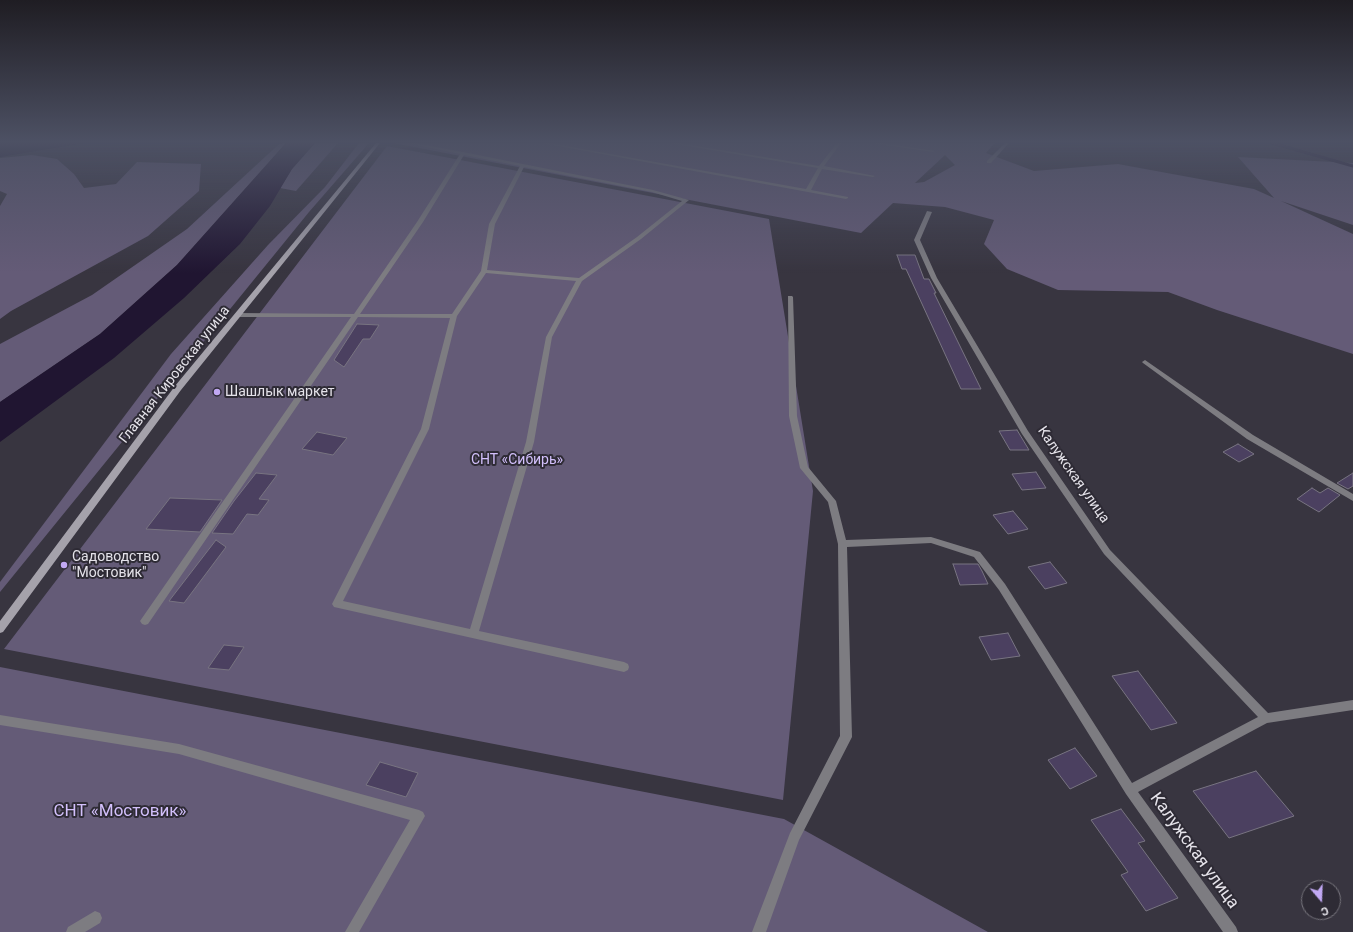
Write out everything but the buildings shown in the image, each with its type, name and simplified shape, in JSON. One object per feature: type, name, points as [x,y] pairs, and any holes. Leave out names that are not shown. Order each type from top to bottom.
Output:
[{"type":"main road","name":"Главная Кировская улица","points":[[0,629],[178,388],[343,186]]},
{"type":"street","points":[[145,621],[357,315],[442,186]]},
{"type":"street","points":[[512,186],[492,224],[484,271],[454,316],[425,429],[337,604],[624,667]]},
{"type":"street","points":[[473,634],[530,442],[549,337],[580,280],[639,238],[686,200],[630,186]]},
{"type":"street","points":[[783,186],[846,198]]},
{"type":"street","points":[[808,191],[810,186]]},
{"type":"street","name":"Калужская улица","points":[[930,212],[917,240],[934,278],[1024,432],[1107,552],[1266,718]]},
{"type":"street","points":[[484,271],[580,280]]},
{"type":"street","points":[[759,932],[794,837],[846,737],[842,544],[832,501],[804,468],[793,416],[790,297]]},
{"type":"street","points":[[238,315],[454,316]]},
{"type":"street","points":[[1145,362],[1250,437],[1353,498]]},
{"type":"street","name":"Калужская улица","points":[[842,544],[931,540],[977,554],[1002,587],[1130,790],[1231,932]]},
{"type":"street","points":[[1130,790],[1266,718],[1353,705]]},
{"type":"street","points":[[0,720],[179,750],[419,816],[352,932]]},
{"type":"street","points":[[74,932],[95,918]]},
{"type":"green space","points":[[0,186],[83,186],[84,188],[96,186],[199,186],[199,191],[148,236],[11,311],[0,319],[0,206],[7,194],[0,191]]},
{"type":"green space","points":[[233,186],[247,186],[177,265],[100,334],[0,402],[0,344],[92,295],[187,229]]},
{"type":"green space","points":[[281,186],[300,186],[296,191],[280,188]]},
{"type":"green space","points":[[331,186],[0,592],[0,582],[171,354],[268,245],[325,187]]},
{"type":"green space","name":"СНТ «Сибирь»","points":[[356,186],[599,186],[769,219],[813,491],[783,800],[4,649]]},
{"type":"green space","points":[[619,186],[1240,186],[1254,189],[1274,198],[1264,186],[1353,186],[1353,225],[1281,201],[1353,234],[1353,354],[1217,310],[1168,292],[1058,290],[1007,269],[984,244],[994,220],[945,207],[893,203],[861,233]]},
{"type":"green space","name":"СНТ «Мостовик»","points":[[0,667],[784,819],[988,932],[0,932]]},
{"type":"shaded area","points":[[247,186],[282,186],[270,206],[240,244],[184,298],[114,358],[0,442],[0,402],[100,334],[177,265]]},
{"type":"place","name":"Шашлык маркет","points":[[217,392]]},
{"type":"place","name":"Садоводство \"Мостовик\"","points":[[64,565]]}]
